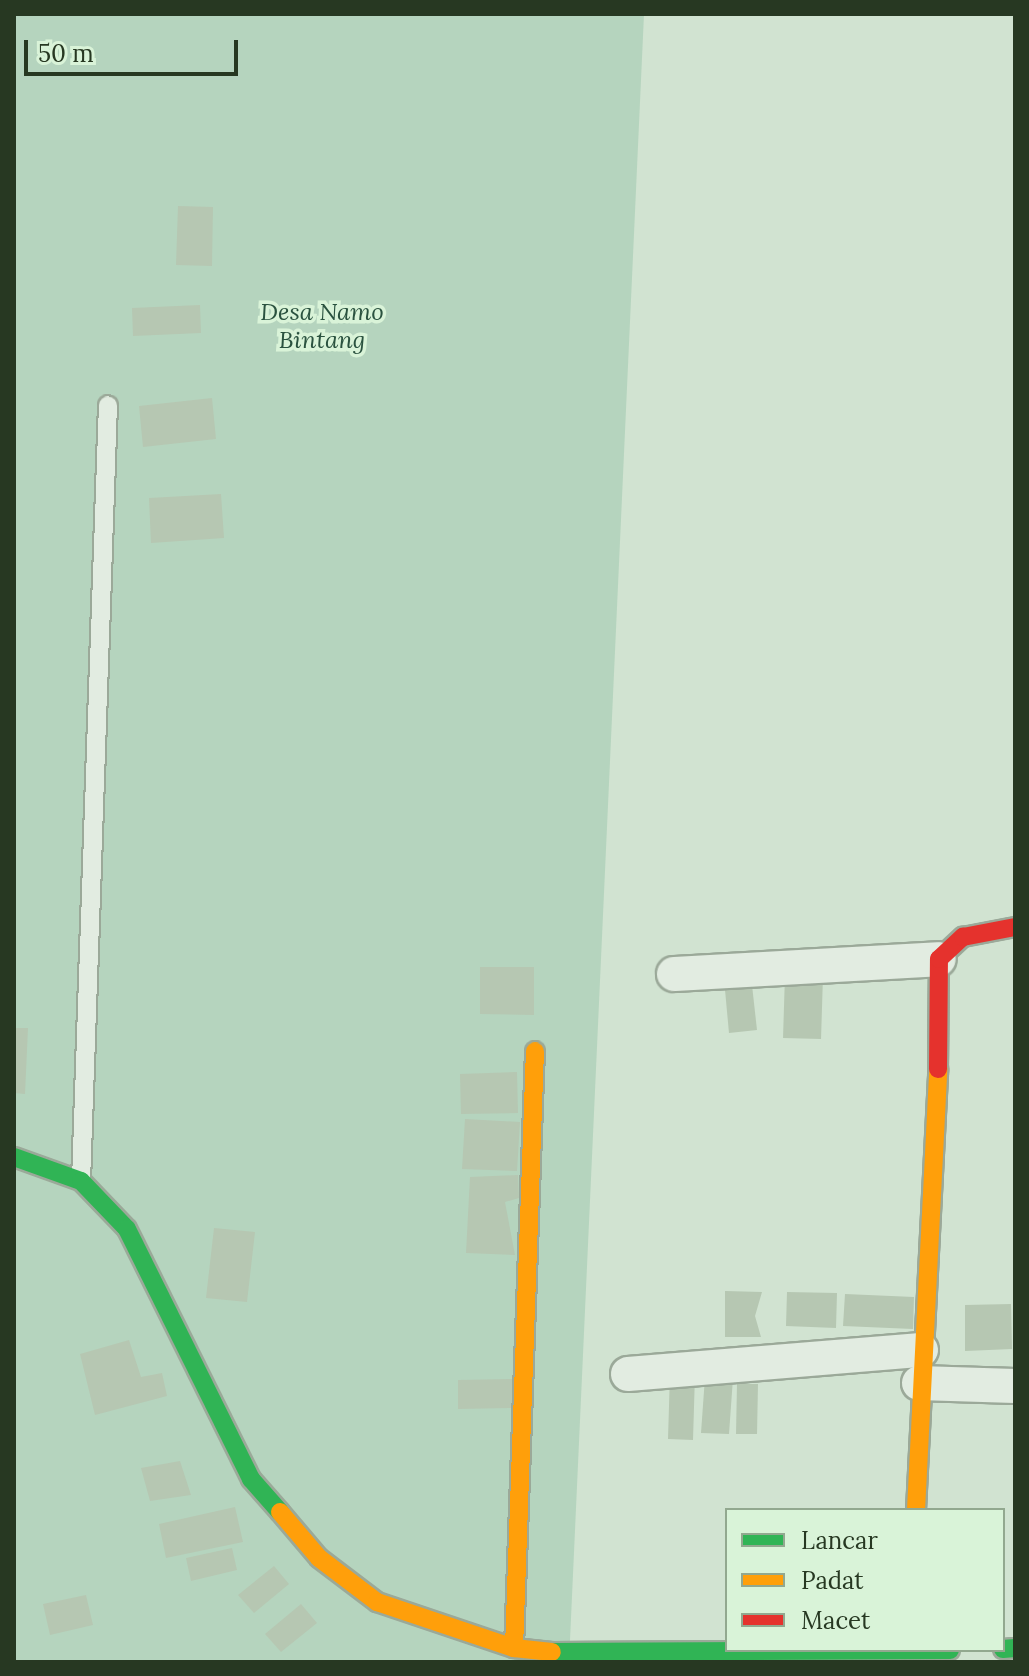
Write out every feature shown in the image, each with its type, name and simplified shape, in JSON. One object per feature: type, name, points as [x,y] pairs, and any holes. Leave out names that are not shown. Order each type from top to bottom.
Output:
[{"type":"street","points":[[674,974],[939,959],[963,937],[1015,927]]},
{"type":"street","points":[[916,1508],[920,1366],[937,1168],[939,959]]},
{"type":"street","points":[[514,1648],[535,1051]]},
{"type":"street","points":[[14,1157],[81,1181],[143,1253],[217,1418],[251,1479],[294,1531],[345,1582],[377,1602],[514,1648],[594,1660],[848,1652]]},
{"type":"street","points":[[628,1374],[920,1366],[1015,1386]]},
{"type":"lane","points":[[81,1181],[108,405]]},
{"type":"green space","name":"Desa Namo Bintang","points":[[14,14],[644,14],[569,1662],[14,1662]]},
{"type":"building","points":[[178,206],[213,207],[212,266],[176,265]]},
{"type":"building","points":[[200,305],[201,333],[133,336],[132,308]]},
{"type":"building","points":[[212,398],[216,439],[143,447],[139,406]]},
{"type":"building","points":[[221,494],[224,538],[151,543],[149,498]]},
{"type":"building","points":[[480,967],[534,967],[534,1015],[480,1014]]},
{"type":"building","points":[[785,974],[823,975],[821,1039],[783,1038]]},
{"type":"building","points":[[751,976],[757,1030],[729,1033],[724,979]]},
{"type":"building","points":[[14,1028],[28,1028],[25,1094],[14,1093]]},
{"type":"building","points":[[517,1072],[518,1113],[461,1114],[460,1074]]},
{"type":"building","points":[[465,1119],[520,1122],[517,1171],[462,1169]]},
{"type":"building","points":[[518,1175],[519,1198],[505,1202],[515,1255],[466,1253],[470,1177]]},
{"type":"building","points":[[214,1228],[255,1232],[247,1302],[206,1298]]},
{"type":"building","points":[[725,1291],[762,1292],[755,1316],[761,1337],[725,1337]]},
{"type":"building","points":[[787,1292],[837,1293],[836,1328],[786,1326]]},
{"type":"building","points":[[845,1294],[914,1297],[913,1329],[843,1326]]},
{"type":"building","points":[[1011,1304],[1012,1349],[965,1351],[965,1305]]},
{"type":"building","points":[[129,1340],[141,1377],[162,1373],[167,1396],[95,1415],[80,1354]]},
{"type":"building","points":[[670,1373],[695,1374],[693,1440],[668,1439]]},
{"type":"building","points":[[705,1377],[733,1378],[729,1434],[701,1433]]},
{"type":"building","points":[[512,1379],[512,1408],[458,1409],[458,1380]]},
{"type":"building","points":[[737,1384],[758,1384],[757,1434],[736,1434]]},
{"type":"building","points":[[180,1461],[191,1495],[150,1501],[141,1468]]},
{"type":"building","points":[[235,1507],[243,1542],[166,1558],[159,1524]]},
{"type":"building","points":[[232,1548],[237,1570],[191,1581],[186,1558]]},
{"type":"building","points":[[274,1566],[289,1584],[254,1613],[238,1595]]},
{"type":"building","points":[[86,1595],[93,1625],[50,1635],[43,1604]]},
{"type":"building","points":[[301,1604],[317,1623],[281,1652],[265,1634]]},
{"type":"traffic: fast","points":[[14,1157],[81,1181],[127,1229],[251,1479],[280,1512]]},
{"type":"traffic: fast","points":[[1005,1649],[1015,1648]]},
{"type":"traffic: fast","points":[[552,1652],[725,1651]]},
{"type":"traffic: slow","points":[[514,1648],[535,1051]]},
{"type":"traffic: slow","points":[[916,1508],[938,1069]]},
{"type":"traffic: slow","points":[[280,1512],[319,1558],[377,1602],[514,1648],[552,1652]]},
{"type":"traffic: jam","points":[[938,1069],[939,959],[963,937],[1015,927]]}]
